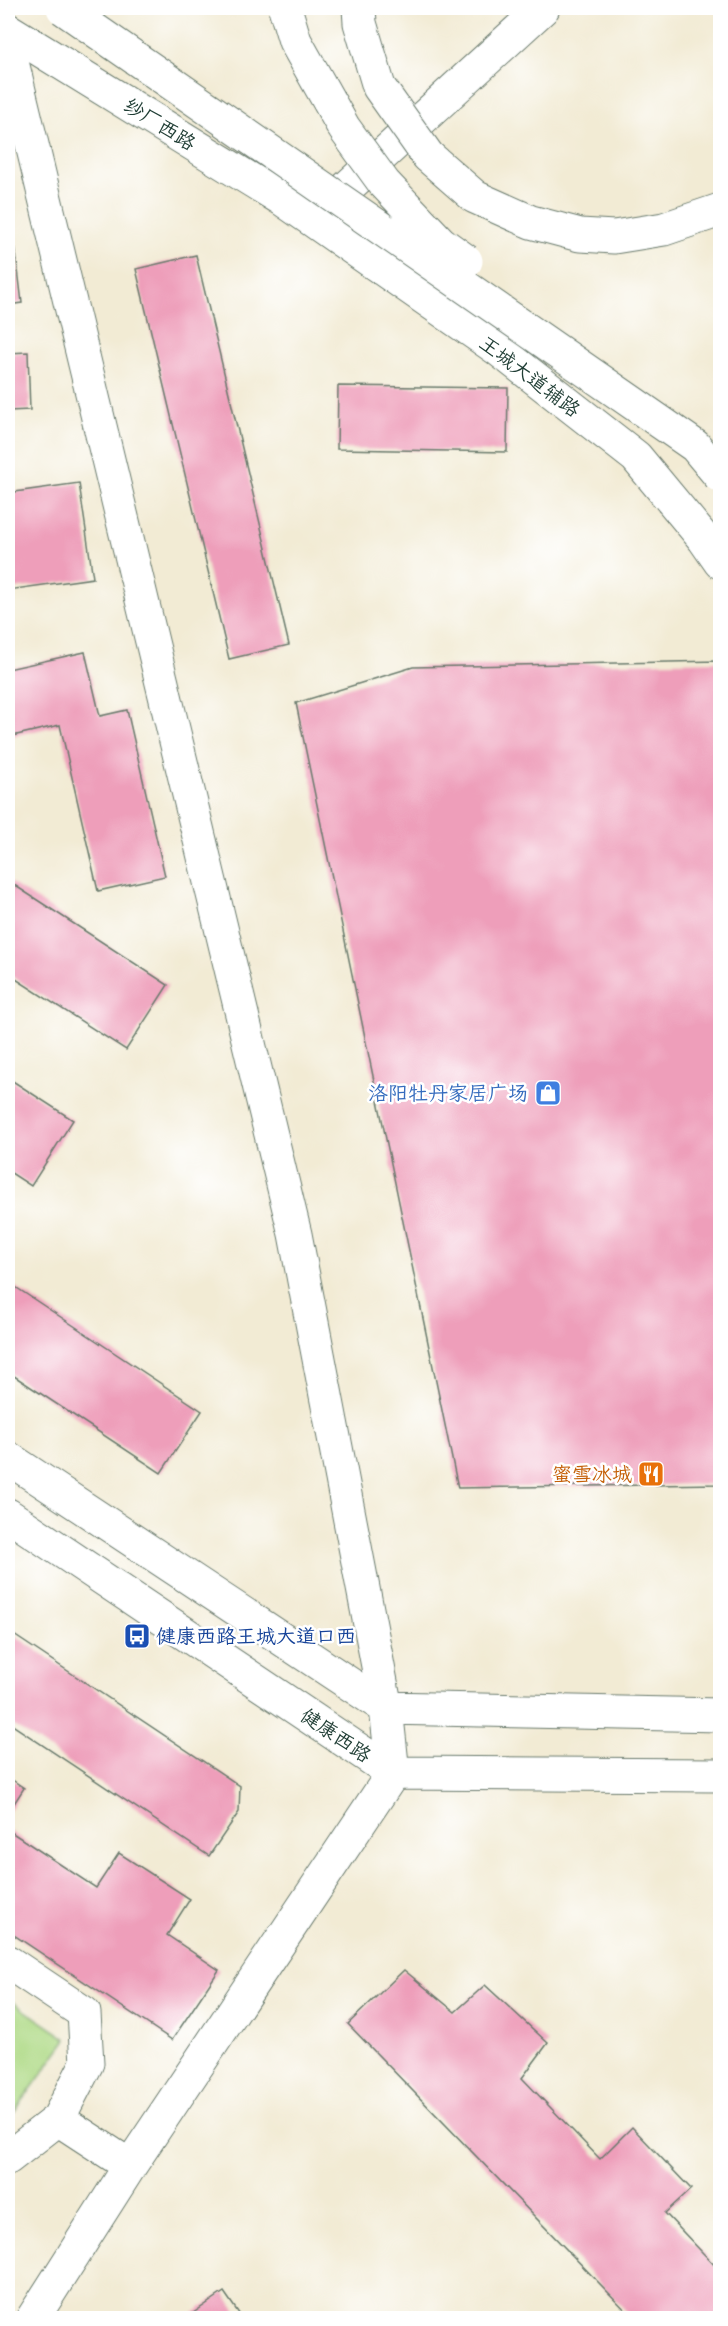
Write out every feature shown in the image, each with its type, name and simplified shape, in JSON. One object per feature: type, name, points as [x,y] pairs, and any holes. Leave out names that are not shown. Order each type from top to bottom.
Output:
[{"type":"main road","points":[[63,8],[695,446]]},
{"type":"main road","points":[[285,8],[296,41],[306,61],[344,128],[384,183],[441,243],[576,340],[652,402],[695,446],[720,476]]},
{"type":"main road","points":[[359,8],[360,23],[379,87],[428,156],[476,197],[531,222],[580,235],[614,237],[664,229],[720,210]]},
{"type":"main road","points":[[312,220],[543,8]]},
{"type":"main road","name":"纱厂西路","points":[[8,30],[282,199],[312,220]]},
{"type":"main road","points":[[8,45],[295,1234],[386,1708],[393,1773],[130,2166],[33,2319]]},
{"type":"main road","name":"王城大道辅路","points":[[312,220],[499,350],[636,457],[720,562]]},
{"type":"main road","points":[[8,1458],[386,1708],[720,1715]]},
{"type":"main road","name":"健康西路","points":[[8,1515],[393,1773],[720,1775]]},
{"type":"main road","points":[[8,1962],[84,2013],[87,2062],[58,2119],[8,2158]]},
{"type":"main road","points":[[58,2119],[130,2166]]},
{"type":"green space","points":[[8,1999],[67,2039],[8,2121]]},
{"type":"building","points":[[11,211],[22,303],[8,305],[8,212]]},
{"type":"building","points":[[196,255],[289,645],[229,659],[136,269]]},
{"type":"building","points":[[28,352],[30,410],[8,411],[8,353]]},
{"type":"building","points":[[338,386],[508,388],[507,452],[337,449]]},
{"type":"building","points":[[79,483],[93,578],[8,590],[8,493]]},
{"type":"building","points":[[85,652],[100,716],[127,710],[165,876],[98,891],[60,725],[8,737],[8,669]]},
{"type":"building","name":"洛阳牡丹家居广场","points":[[720,661],[720,1484],[458,1488],[296,703],[413,667]]},
{"type":"building","points":[[8,881],[168,985],[126,1050],[8,974]]},
{"type":"building","points":[[8,1078],[73,1120],[31,1186],[8,1171]]},
{"type":"building","points":[[8,1282],[202,1411],[161,1473],[8,1372]]},
{"type":"building","points":[[8,1631],[240,1786],[239,1812],[209,1856],[8,1722]]},
{"type":"building","points":[[8,1777],[24,1788],[8,1813]]},
{"type":"building","points":[[8,1830],[96,1888],[119,1853],[190,1899],[167,1935],[219,1970],[172,2040],[8,1931]]},
{"type":"building","points":[[404,1970],[455,2012],[485,1985],[548,2043],[522,2078],[600,2159],[632,2127],[691,2189],[665,2213],[720,2271],[720,2318],[633,2318],[348,2024]]},
{"type":"building","points":[[224,2292],[242,2318],[186,2318]]},
{"type":"place","name":"洛阳牡丹家居广场","points":[[548,1093]]},
{"type":"place","name":"蜜雪冰城","points":[[651,1474]]},
{"type":"place","name":"健康西路王城大道口西","points":[[137,1636]]}]
